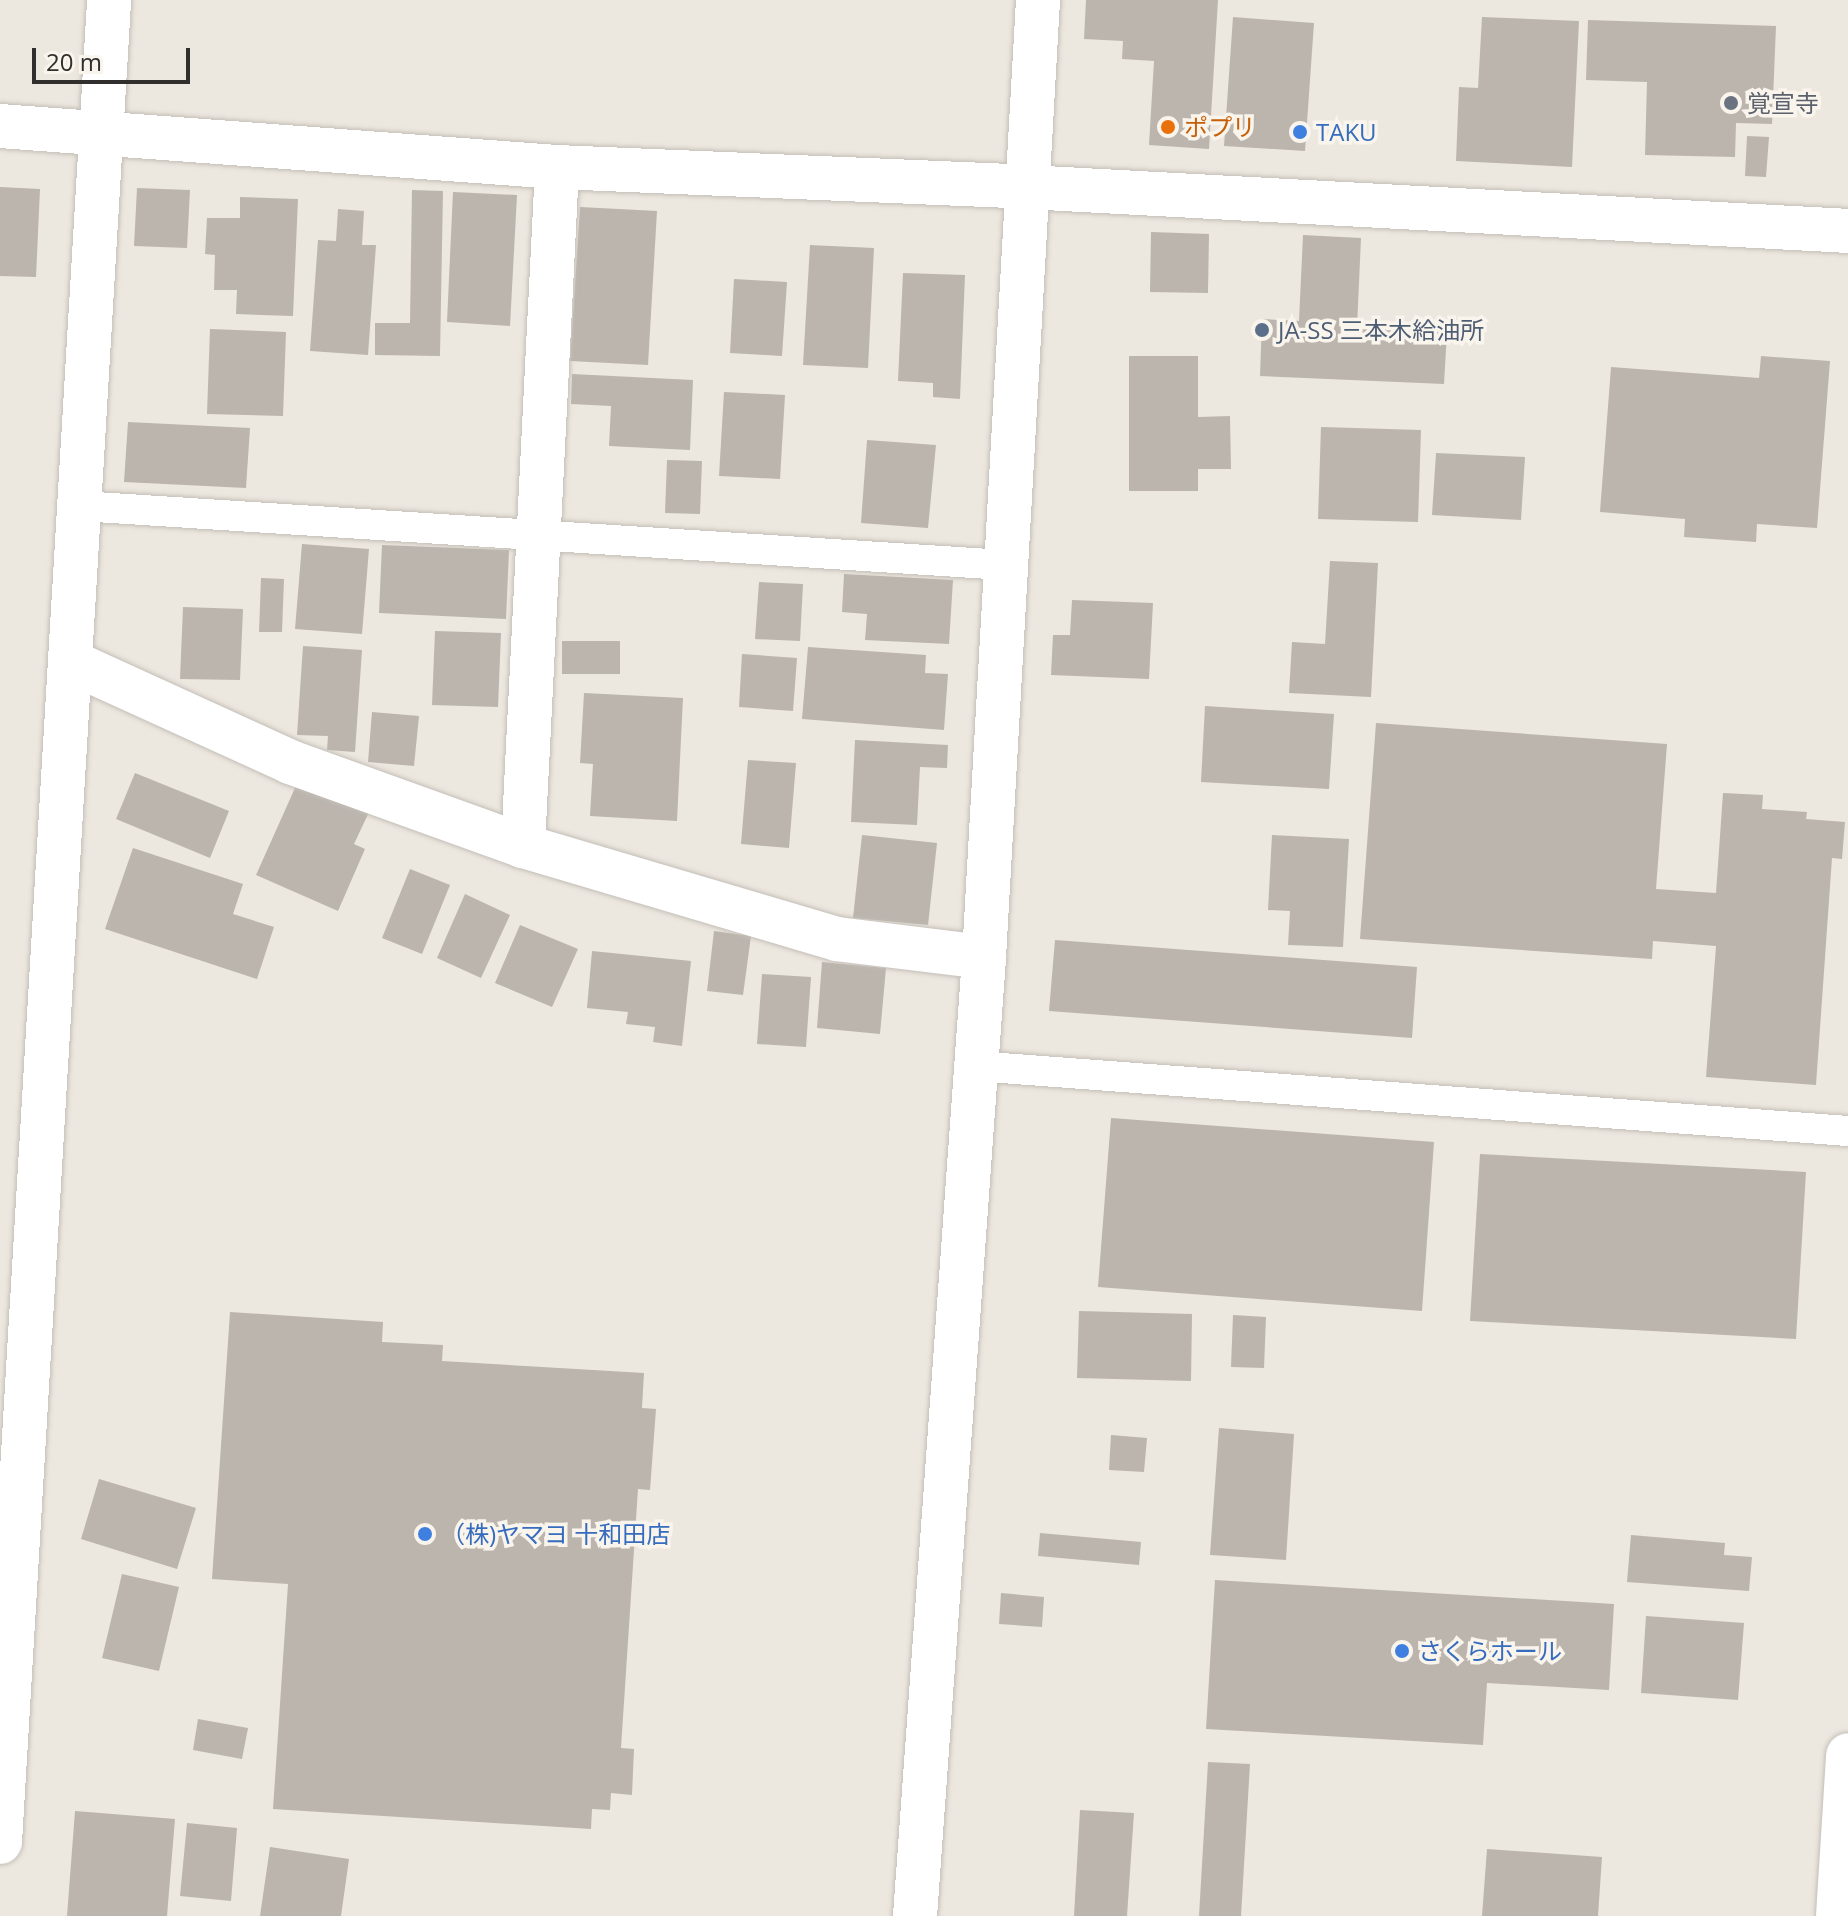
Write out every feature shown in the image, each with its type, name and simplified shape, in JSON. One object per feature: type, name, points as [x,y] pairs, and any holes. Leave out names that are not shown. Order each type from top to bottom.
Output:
[{"type":"street","points":[[0,1842],[109,0]]},
{"type":"street","points":[[915,1916],[984,957],[1038,0]]},
{"type":"street","points":[[0,126],[101,131],[557,167],[1026,187],[1848,231]]},
{"type":"street","points":[[523,846],[557,167]]},
{"type":"street","points":[[71,662],[290,762],[523,846],[837,939],[984,957]]},
{"type":"street","points":[[1838,1916],[1848,1755]]},
{"type":"lane","points":[[80,506],[1005,565]]},
{"type":"lane","points":[[975,1066],[1848,1131]]},
{"type":"building","points":[[1086,0],[1218,0],[1209,149],[1149,145],[1154,61],[1122,59],[1123,41],[1084,39]]},
{"type":"building","points":[[1233,17],[1314,23],[1305,151],[1224,146]]},
{"type":"building","points":[[1482,17],[1579,21],[1572,167],[1456,161],[1459,87],[1478,88]]},
{"type":"building","points":[[1588,20],[1776,26],[1772,124],[1736,123],[1735,157],[1645,155],[1647,82],[1586,80]]},
{"type":"building","points":[[1747,136],[1769,137],[1766,177],[1745,176]]},
{"type":"building","points":[[0,187],[40,189],[36,277],[0,276]]},
{"type":"building","points":[[137,188],[190,190],[187,248],[134,246]]},
{"type":"building","points":[[412,190],[443,191],[440,356],[375,355],[375,323],[410,323]]},
{"type":"building","points":[[453,192],[517,195],[510,326],[447,322]]},
{"type":"building","points":[[240,197],[298,199],[293,316],[236,314],[237,290],[214,290],[215,255],[205,254],[207,218],[240,218]]},
{"type":"building","points":[[580,207],[657,211],[648,365],[570,361]]},
{"type":"building","points":[[338,209],[364,211],[362,245],[376,245],[368,355],[310,351],[318,240],[336,241]]},
{"type":"building","points":[[1151,232],[1209,234],[1208,293],[1150,292]]},
{"type":"building","points":[[1303,235],[1361,238],[1357,328],[1447,332],[1444,384],[1260,376],[1262,319],[1299,321]]},
{"type":"building","points":[[810,245],[874,248],[868,368],[803,365]]},
{"type":"building","points":[[903,273],[965,275],[960,399],[933,397],[933,383],[898,381]]},
{"type":"building","points":[[734,279],[787,282],[782,356],[730,353]]},
{"type":"building","points":[[210,329],[286,332],[283,416],[207,414]]},
{"type":"building","points":[[1129,356],[1198,356],[1198,417],[1230,416],[1231,469],[1198,469],[1198,491],[1129,491]]},
{"type":"building","points":[[1761,356],[1830,361],[1817,528],[1757,524],[1756,542],[1684,537],[1685,519],[1600,512],[1611,367],[1759,378]]},
{"type":"building","points":[[572,374],[693,380],[690,450],[609,446],[611,406],[571,404]]},
{"type":"building","points":[[724,392],[785,395],[780,479],[719,476]]},
{"type":"building","points":[[128,422],[250,428],[246,488],[124,482]]},
{"type":"building","points":[[1321,427],[1421,430],[1418,522],[1318,519]]},
{"type":"building","points":[[867,440],[936,445],[928,528],[861,523]]},
{"type":"building","points":[[1436,453],[1525,457],[1521,520],[1432,515]]},
{"type":"building","points":[[667,460],[702,461],[700,514],[665,513]]},
{"type":"building","points":[[302,544],[369,549],[362,634],[295,629]]},
{"type":"building","points":[[382,545],[509,550],[506,619],[379,613]]},
{"type":"building","points":[[1330,561],[1378,563],[1371,697],[1289,693],[1292,642],[1325,644]]},
{"type":"building","points":[[844,574],[953,580],[949,644],[865,640],[867,614],[842,612]]},
{"type":"building","points":[[261,578],[284,579],[282,632],[259,632]]},
{"type":"building","points":[[759,582],[803,584],[800,641],[755,639]]},
{"type":"building","points":[[1072,600],[1153,603],[1149,679],[1051,675],[1053,635],[1070,635]]},
{"type":"building","points":[[183,607],[243,609],[240,680],[180,679]]},
{"type":"building","points":[[435,631],[501,633],[498,707],[432,705]]},
{"type":"building","points":[[562,641],[620,641],[620,674],[562,674]]},
{"type":"building","points":[[303,646],[362,650],[355,752],[327,750],[328,736],[297,735]]},
{"type":"building","points":[[808,647],[926,655],[925,673],[948,674],[944,730],[802,719]]},
{"type":"building","points":[[742,654],[797,658],[793,711],[739,707]]},
{"type":"building","points":[[584,693],[683,698],[677,821],[590,816],[593,764],[580,763]]},
{"type":"building","points":[[1205,706],[1334,714],[1329,789],[1201,782]]},
{"type":"building","points":[[372,712],[419,716],[414,766],[368,762]]},
{"type":"building","points":[[1376,723],[1667,744],[1656,889],[1716,893],[1723,793],[1763,795],[1762,809],[1807,812],[1806,819],[1845,822],[1842,859],[1832,858],[1816,1085],[1706,1077],[1716,946],[1653,941],[1652,959],[1360,939]]},
{"type":"building","points":[[855,740],[948,745],[947,768],[920,767],[917,825],[851,822]]},
{"type":"building","points":[[748,760],[796,763],[789,848],[741,844]]},
{"type":"building","points":[[135,773],[229,811],[210,858],[116,819]]},
{"type":"building","points":[[299,779],[370,810],[354,844],[365,849],[338,911],[256,875]]},
{"type":"building","points":[[862,835],[937,843],[928,925],[853,918]]},
{"type":"building","points":[[1272,835],[1349,839],[1343,947],[1288,945],[1290,911],[1268,910]]},
{"type":"building","points":[[133,848],[243,884],[233,914],[274,927],[257,979],[105,929]]},
{"type":"building","points":[[410,869],[450,885],[422,954],[382,938]]},
{"type":"building","points":[[465,894],[510,915],[481,978],[437,958]]},
{"type":"building","points":[[520,925],[578,949],[552,1007],[495,983]]},
{"type":"building","points":[[714,931],[751,936],[743,995],[707,991]]},
{"type":"building","points":[[1055,940],[1417,967],[1412,1038],[1049,1011]]},
{"type":"building","points":[[592,951],[691,961],[682,1046],[653,1042],[655,1027],[626,1024],[628,1012],[587,1008]]},
{"type":"building","points":[[822,962],[886,968],[880,1034],[817,1028]]},
{"type":"building","points":[[762,974],[811,977],[806,1047],[757,1044]]},
{"type":"building","points":[[1111,1118],[1434,1142],[1422,1311],[1098,1287]]},
{"type":"building","points":[[1480,1154],[1806,1172],[1796,1339],[1470,1321]]},
{"type":"building","points":[[1079,1311],[1192,1314],[1191,1381],[1077,1378]]},
{"type":"building","name":"（株)ヤマヨ 十和田店","points":[[230,1312],[383,1322],[382,1342],[443,1345],[442,1361],[644,1373],[642,1408],[656,1409],[650,1490],[638,1489],[621,1748],[634,1749],[632,1795],[611,1793],[610,1810],[592,1809],[591,1829],[273,1809],[288,1584],[212,1579]]},
{"type":"building","points":[[1233,1315],[1266,1317],[1264,1368],[1231,1367]]},
{"type":"building","points":[[1219,1428],[1294,1434],[1286,1560],[1210,1555]]},
{"type":"building","points":[[1111,1435],[1147,1438],[1144,1472],[1109,1470]]},
{"type":"building","points":[[99,1479],[196,1508],[177,1569],[81,1539]]},
{"type":"building","points":[[1040,1533],[1141,1542],[1139,1565],[1038,1556]]},
{"type":"building","points":[[1631,1535],[1725,1543],[1724,1555],[1752,1557],[1749,1591],[1627,1582]]},
{"type":"building","points":[[122,1574],[179,1587],[159,1671],[102,1658]]},
{"type":"building","points":[[1215,1580],[1614,1604],[1609,1690],[1487,1683],[1483,1745],[1206,1729]]},
{"type":"building","points":[[1001,1593],[1044,1597],[1042,1627],[999,1624]]},
{"type":"building","points":[[1646,1616],[1744,1623],[1738,1700],[1641,1693]]},
{"type":"building","points":[[198,1719],[248,1728],[242,1759],[193,1750]]},
{"type":"building","points":[[1208,1762],[1250,1764],[1241,1916],[1199,1916]]},
{"type":"building","points":[[1080,1810],[1134,1813],[1127,1916],[1074,1916]]},
{"type":"building","points":[[75,1811],[175,1819],[167,1916],[67,1916]]},
{"type":"building","points":[[187,1823],[237,1828],[231,1901],[180,1896]]},
{"type":"building","points":[[270,1847],[349,1859],[341,1916],[260,1916]]},
{"type":"building","points":[[1487,1849],[1602,1857],[1598,1916],[1482,1916]]},
{"type":"place","name":"覚宣寺","points":[[1731,103]]},
{"type":"place","name":"ポプリ","points":[[1168,127]]},
{"type":"place","name":"TAKU","points":[[1300,132]]},
{"type":"place","name":"JA-SS 三本木給油所","points":[[1262,330]]},
{"type":"place","name":"（株)ヤマヨ 十和田店","points":[[425,1534]]},
{"type":"place","name":"さくらホール","points":[[1402,1651]]}]
